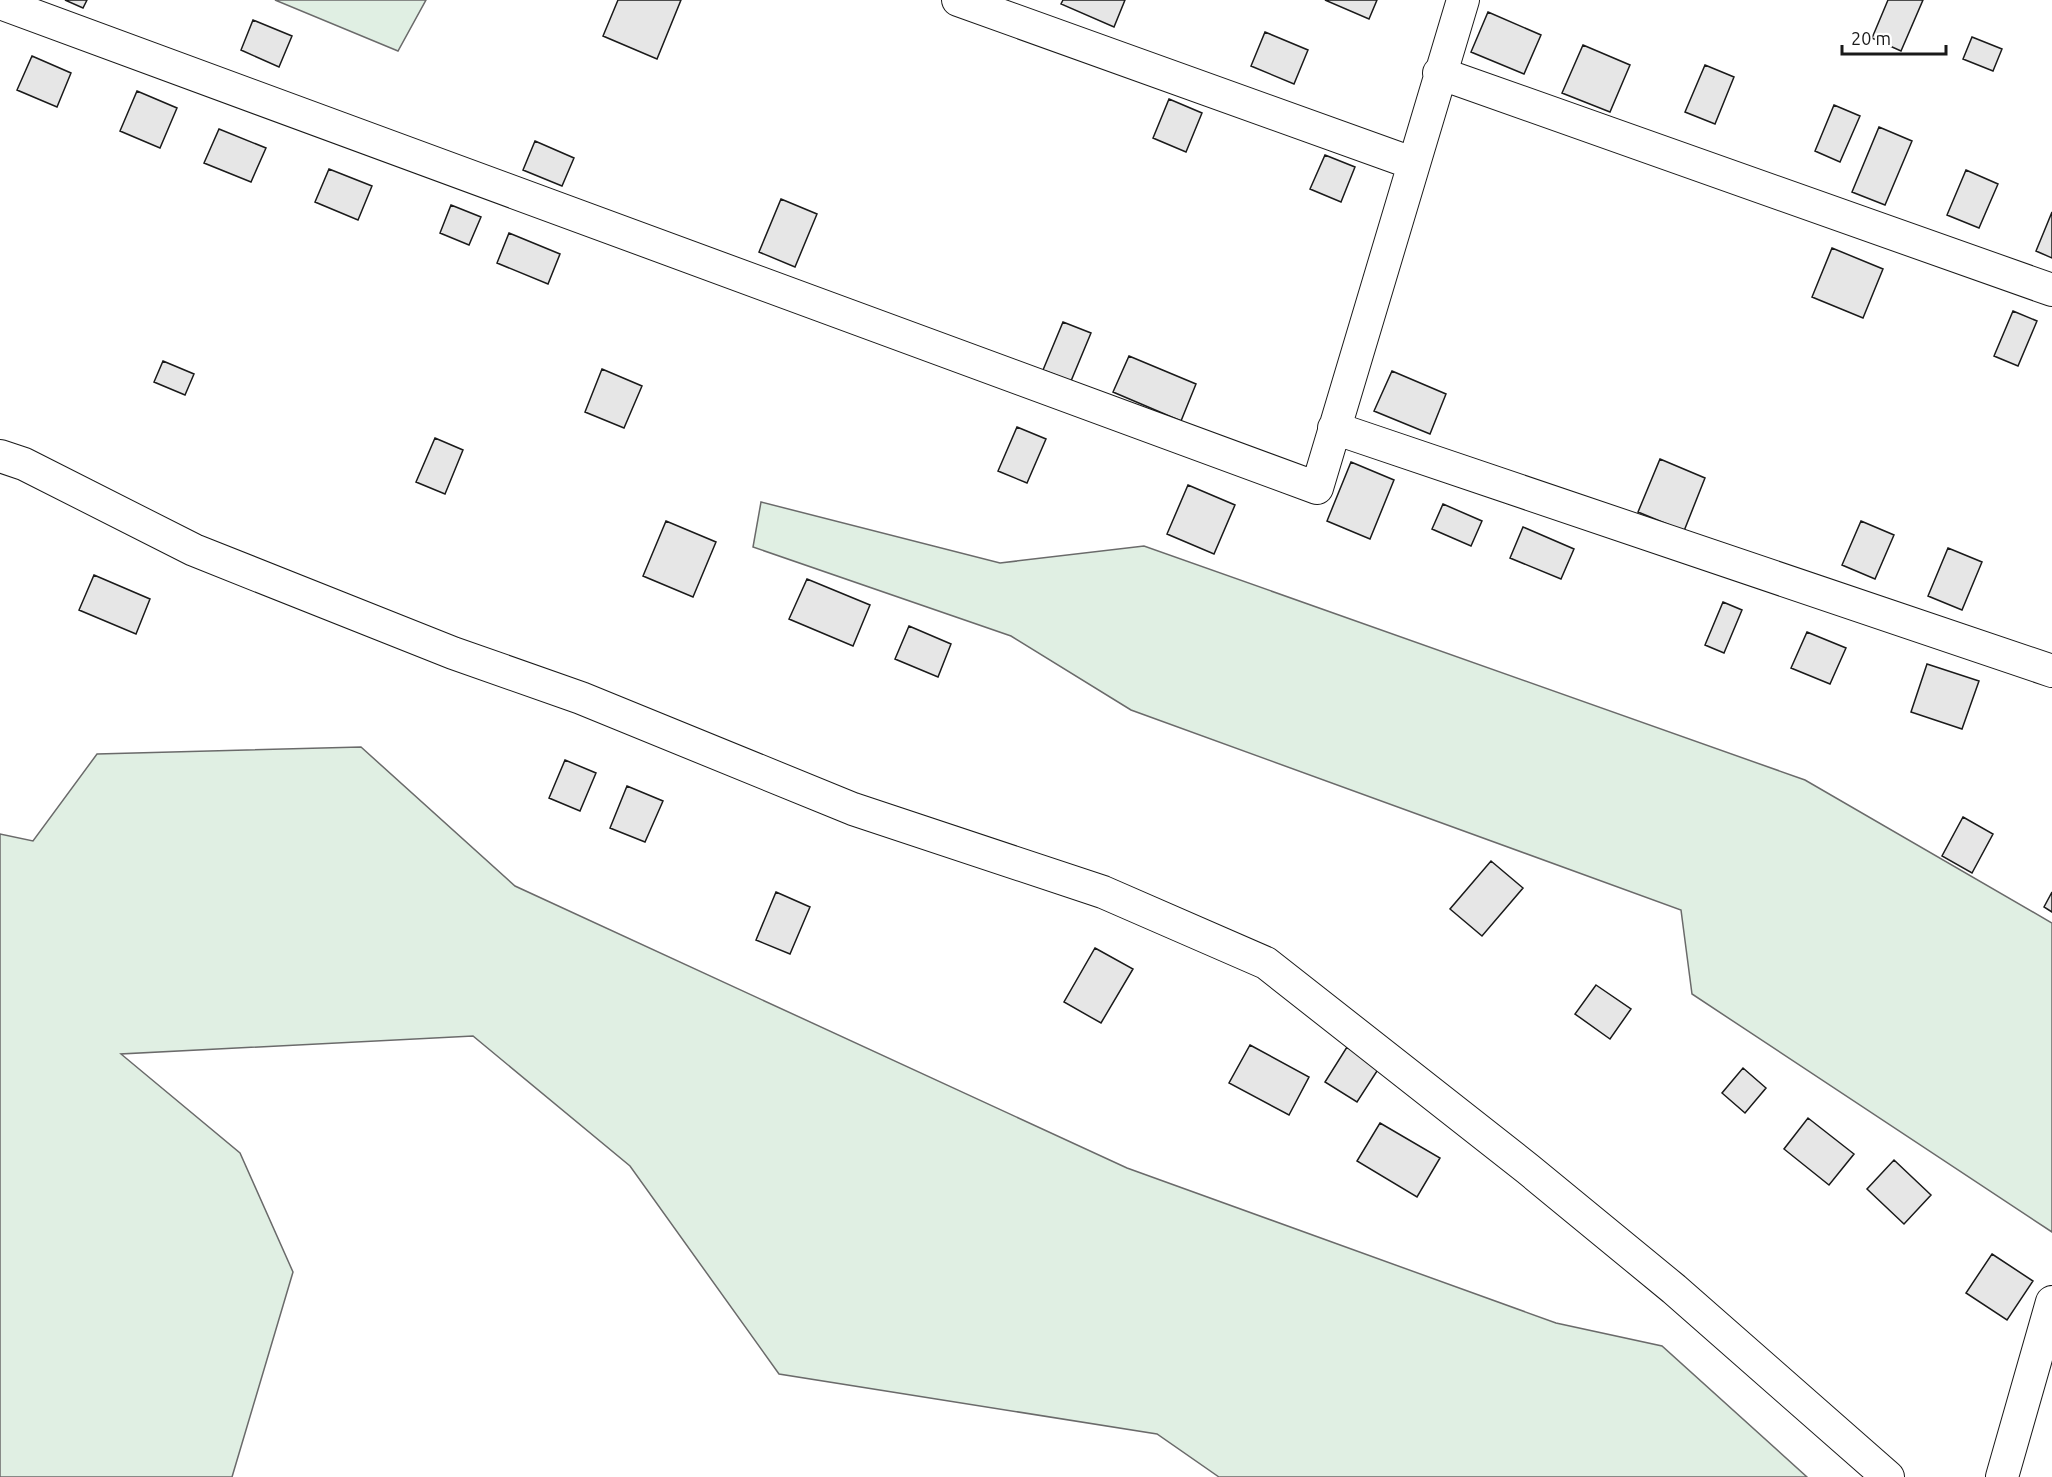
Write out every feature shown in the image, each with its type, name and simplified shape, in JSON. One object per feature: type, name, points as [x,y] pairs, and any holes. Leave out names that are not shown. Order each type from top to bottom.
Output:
[{"type":"street","points":[[958,0],[1412,163]]},
{"type":"street","points":[[0,3],[1317,488],[1412,163],[1463,0]]},
{"type":"street","points":[[1439,74],[2052,290]]},
{"type":"street","points":[[1334,429],[2052,671]]},
{"type":"street","points":[[0,456],[24,464],[194,550],[238,568],[453,653],[581,698],[853,809],[1103,892],[1266,963],[1528,1169],[1674,1289],[1888,1477]]},
{"type":"street","points":[[2002,1477],[2052,1302]]},
{"type":"green space","points":[[275,0],[426,0],[398,51]]},
{"type":"green space","points":[[761,502],[1000,563],[1144,546],[1805,780],[2052,923],[2052,1232],[1692,994],[1681,910],[1131,710],[1011,636],[753,547]]},
{"type":"green space","points":[[361,747],[515,886],[1127,1168],[1556,1323],[1662,1346],[1807,1477],[1219,1477],[1157,1434],[779,1374],[630,1166],[473,1036],[121,1054],[240,1153],[293,1272],[232,1477],[0,1477],[0,834],[33,841],[97,754]]},
{"type":"building","points":[[65,0],[87,0],[83,8]]},
{"type":"building","points":[[618,0],[681,0],[657,59],[603,36]]},
{"type":"building","points":[[1063,0],[1125,0],[1114,27],[1061,4]]},
{"type":"building","points":[[1325,0],[1377,0],[1369,19]]},
{"type":"building","points":[[1888,0],[1923,0],[1901,51],[1872,38]]},
{"type":"building","points":[[1488,12],[1541,35],[1524,74],[1471,52]]},
{"type":"building","points":[[253,20],[292,36],[279,67],[241,50]]},
{"type":"building","points":[[1265,32],[1308,50],[1294,84],[1251,66]]},
{"type":"building","points":[[1972,37],[2002,49],[1993,71],[1963,59]]},
{"type":"building","points":[[1583,45],[1630,65],[1610,112],[1562,93]]},
{"type":"building","points":[[32,56],[71,73],[57,107],[17,90]]},
{"type":"building","points":[[1705,65],[1734,77],[1715,124],[1685,112]]},
{"type":"building","points":[[137,91],[177,108],[160,148],[120,131]]},
{"type":"building","points":[[1169,99],[1202,113],[1186,152],[1153,138]]},
{"type":"building","points":[[1834,105],[1860,116],[1840,162],[1815,151]]},
{"type":"building","points":[[1879,127],[1912,141],[1885,205],[1852,192]]},
{"type":"building","points":[[219,129],[266,148],[251,182],[204,163]]},
{"type":"building","points":[[535,141],[574,158],[562,186],[523,170]]},
{"type":"building","points":[[1325,155],[1355,167],[1341,202],[1310,189]]},
{"type":"building","points":[[329,169],[372,186],[358,220],[315,202]]},
{"type":"building","points":[[1966,170],[1998,184],[1979,228],[1947,215]]},
{"type":"building","points":[[781,199],[817,214],[795,267],[759,252]]},
{"type":"building","points":[[451,205],[481,217],[469,245],[440,233]]},
{"type":"building","points":[[2052,212],[2052,258],[2036,251]]},
{"type":"building","points":[[509,233],[560,254],[548,284],[497,263]]},
{"type":"building","points":[[1832,248],[1883,269],[1863,318],[1812,297]]},
{"type":"building","points":[[2013,311],[2037,321],[2018,366],[1994,356]]},
{"type":"building","points":[[1063,322],[1091,333],[1071,381],[1043,370]]},
{"type":"building","points":[[1129,356],[1196,384],[1181,421],[1113,392]]},
{"type":"building","points":[[163,361],[194,374],[185,395],[154,382]]},
{"type":"building","points":[[602,369],[642,386],[624,428],[585,412]]},
{"type":"building","points":[[1392,371],[1446,394],[1430,434],[1374,411]]},
{"type":"building","points":[[1017,427],[1046,439],[1027,483],[998,471]]},
{"type":"building","points":[[435,438],[463,450],[445,494],[416,482]]},
{"type":"building","points":[[1660,459],[1705,478],[1684,531],[1638,512]]},
{"type":"building","points":[[1351,462],[1394,480],[1370,539],[1327,521]]},
{"type":"building","points":[[1188,485],[1235,505],[1214,554],[1167,534]]},
{"type":"building","points":[[1443,504],[1482,521],[1471,546],[1432,529]]},
{"type":"building","points":[[666,521],[716,542],[693,597],[643,576]]},
{"type":"building","points":[[1861,521],[1894,535],[1875,579],[1842,565]]},
{"type":"building","points":[[1523,527],[1574,549],[1561,579],[1510,558]]},
{"type":"building","points":[[1948,548],[1982,562],[1962,610],[1928,596]]},
{"type":"building","points":[[94,575],[150,599],[136,634],[79,610]]},
{"type":"building","points":[[807,579],[870,605],[853,646],[789,619]]},
{"type":"building","points":[[1723,602],[1742,610],[1724,653],[1705,645]]},
{"type":"building","points":[[909,626],[951,644],[938,677],[895,659]]},
{"type":"building","points":[[1807,632],[1846,648],[1830,684],[1791,668]]},
{"type":"building","points":[[1927,664],[1979,681],[1962,729],[1911,712]]},
{"type":"building","points":[[565,760],[596,773],[580,811],[549,798]]},
{"type":"building","points":[[627,786],[663,801],[645,842],[610,828]]},
{"type":"building","points":[[1963,817],[1993,834],[1972,873],[1942,856]]},
{"type":"building","points":[[1491,861],[1523,888],[1482,936],[1450,909]]},
{"type":"building","points":[[776,892],[810,907],[790,954],[756,940]]},
{"type":"building","points":[[2052,892],[2052,912],[2044,907]]},
{"type":"building","points":[[1095,948],[1133,969],[1101,1023],[1064,1002]]},
{"type":"building","points":[[1596,985],[1631,1009],[1610,1039],[1575,1014]]},
{"type":"building","points":[[1250,1045],[1309,1077],[1289,1115],[1229,1083]]},
{"type":"building","points":[[1347,1047],[1379,1068],[1357,1102],[1325,1082]]},
{"type":"building","points":[[1743,1068],[1766,1088],[1745,1113],[1722,1093]]},
{"type":"building","points":[[1808,1118],[1854,1154],[1829,1185],[1784,1149]]},
{"type":"building","points":[[1380,1123],[1440,1158],[1417,1197],[1357,1161]]},
{"type":"building","points":[[1894,1160],[1931,1195],[1904,1224],[1867,1189]]},
{"type":"building","points":[[1992,1254],[2033,1281],[2007,1320],[1966,1293]]}]
